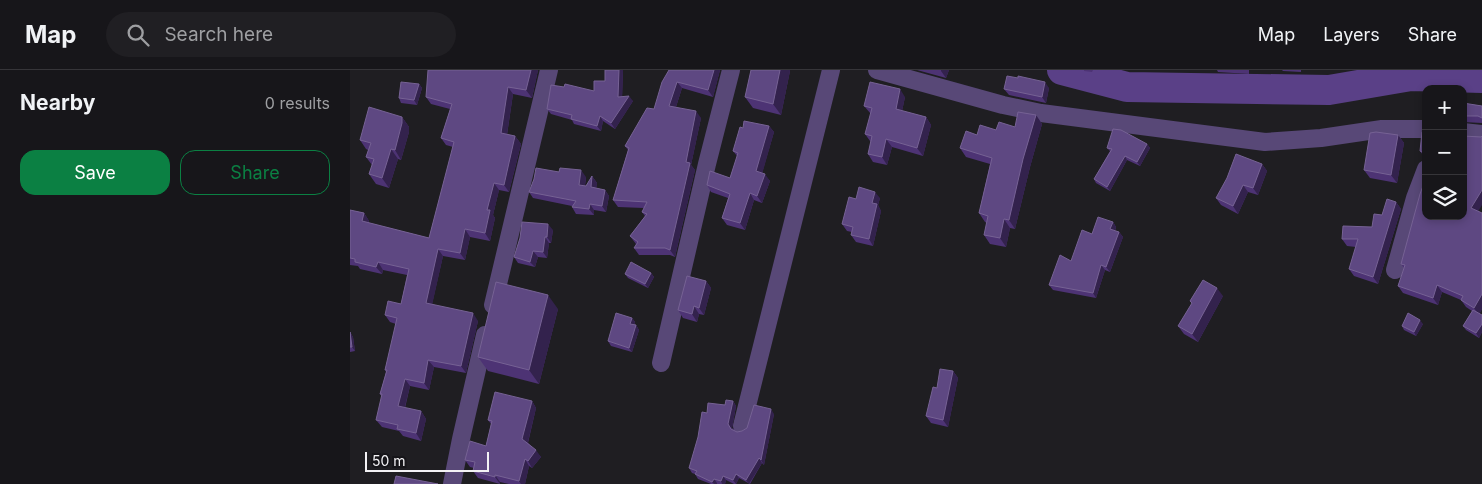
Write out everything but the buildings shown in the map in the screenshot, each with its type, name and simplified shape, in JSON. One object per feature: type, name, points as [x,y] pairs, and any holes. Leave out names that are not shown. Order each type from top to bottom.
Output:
[{"type":"street","points":[[452,484],[460,439],[549,70]]},
{"type":"street","points":[[661,363],[704,173],[730,70]]},
{"type":"street","points":[[742,426],[831,70]]},
{"type":"street","points":[[877,70],[1003,105],[1041,113],[1265,142],[1321,138],[1382,130],[1422,129]]},
{"type":"street","points":[[1467,132],[1482,134]]},
{"type":"street","points":[[1395,270],[1415,198],[1424,175]]},
{"type":"waterway","points":[[1062,70],[1127,87],[1329,90],[1411,76],[1482,78]]}]
